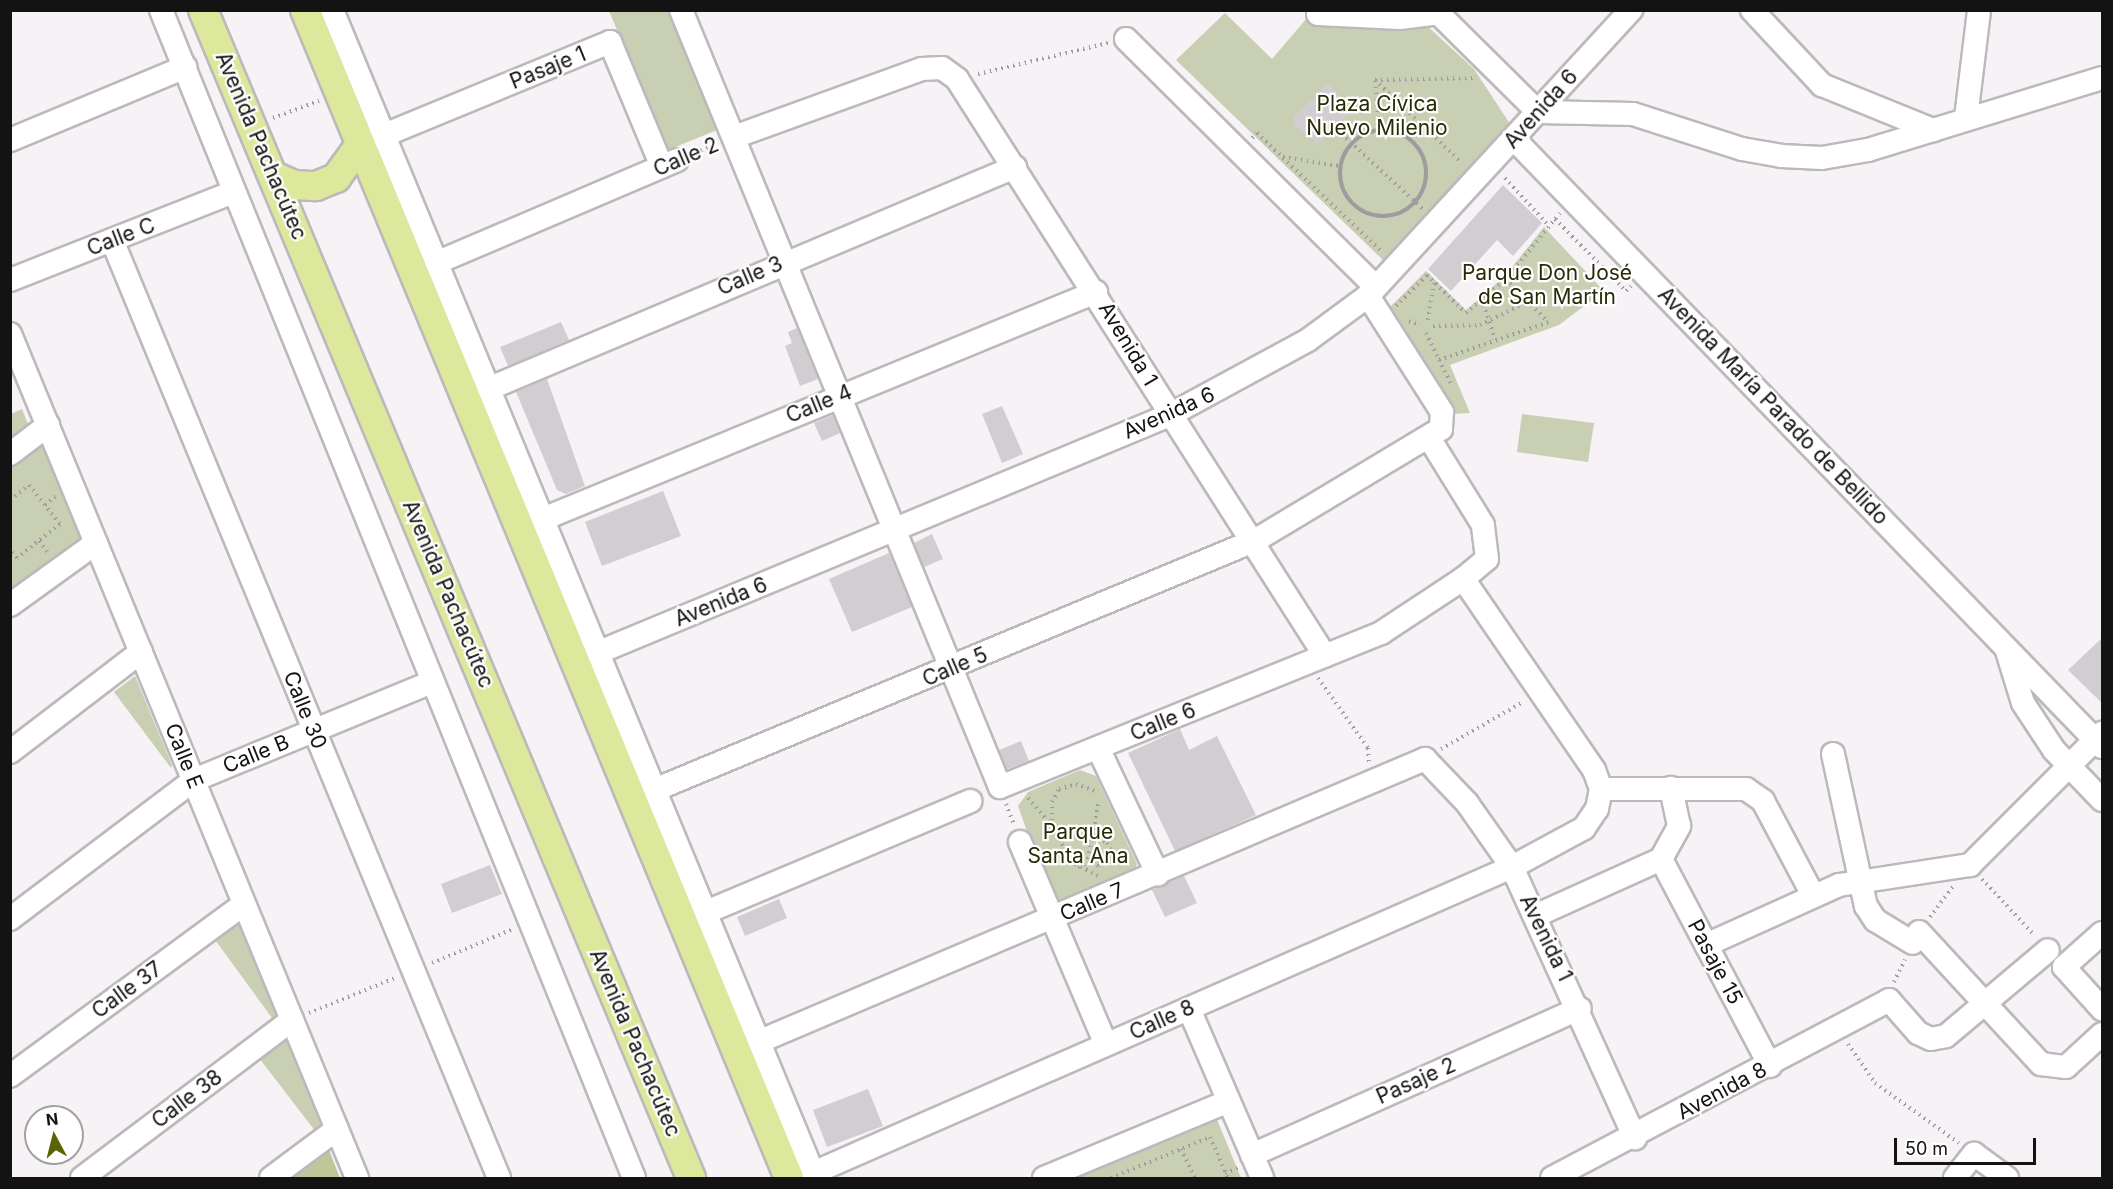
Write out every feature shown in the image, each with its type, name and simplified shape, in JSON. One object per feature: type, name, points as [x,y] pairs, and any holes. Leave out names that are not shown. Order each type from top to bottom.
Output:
[{"type":"main road","name":"Avenida Pachacútec","points":[[203,10],[691,1179]]},
{"type":"main road","points":[[305,10],[340,93],[372,140],[806,1177]]},
{"type":"main road","points":[[274,176],[294,185],[316,186],[336,178],[372,140]]},
{"type":"street","name":"Avenida Pachacútec","points":[[160,10],[231,193],[634,1179]]},
{"type":"street","points":[[332,10],[372,140],[436,263],[543,519],[652,791],[758,1042],[806,1177]]},
{"type":"street","points":[[1752,10],[1822,85],[1933,130]]},
{"type":"street","points":[[1966,118],[1979,10]]},
{"type":"street","points":[[683,11],[892,532],[1000,787]]},
{"type":"street","points":[[1318,14],[1400,18],[1436,12],[1538,112],[1633,114],[1742,149],[1802,157],[1868,150],[1966,118],[2103,78]]},
{"type":"street","name":"Avenida 6","points":[[597,653],[892,532],[1170,414],[1308,340],[1372,291],[1429,210],[1514,139],[1625,13]]},
{"type":"street","points":[[1126,39],[1238,151],[1372,291],[1442,412],[1441,429],[1429,438]]},
{"type":"street","name":"Pasaje 1","points":[[372,140],[610,42],[670,163]]},
{"type":"street","points":[[10,140],[184,68]]},
{"type":"street","name":"Calle 2","points":[[734,137],[922,69],[949,74]]},
{"type":"street","name":"Avenida 1","points":[[949,74],[1015,168],[1096,292],[1170,414],[1256,540],[1316,660]]},
{"type":"street","name":"Avenida María Parado de Bellido","points":[[1514,139],[2006,647],[2100,740]]},
{"type":"street","name":"Calle 2","points":[[436,263],[670,163]]},
{"type":"street","name":"Calle 3","points":[[488,389],[785,261],[1015,168]]},
{"type":"street","name":"Calle C","points":[[10,280],[231,193]]},
{"type":"street","name":"Calle 30","points":[[112,240],[499,1179]]},
{"type":"street","name":"Calle 4","points":[[543,519],[1096,292]]},
{"type":"street","name":"Calle E","points":[[10,334],[357,1179]]},
{"type":"street","points":[[10,454],[48,425]]},
{"type":"street","name":"Calle 5","points":[[652,791],[1256,540],[1429,438]]},
{"type":"street","name":"Calle 6","points":[[1000,787],[1381,633],[1463,579],[1487,560],[1483,525],[1429,438]]},
{"type":"street","points":[[10,605],[96,543]]},
{"type":"street","points":[[1463,579],[1601,789],[1746,789],[1763,801],[1813,895]]},
{"type":"street","name":"Avenida María Parado de Bellido","points":[[2006,647],[2023,703],[2070,766],[2103,800]]},
{"type":"street","points":[[10,752],[141,652]]},
{"type":"street","name":"Calle B","points":[[10,919],[194,780],[432,682]]},
{"type":"street","points":[[1706,945],[1813,895],[1858,880],[1970,865],[2070,766],[2100,740]]},
{"type":"street","points":[[1098,748],[1158,874]]},
{"type":"street","points":[[1833,754],[1858,880],[1875,920],[1916,937],[1986,1004],[2041,1064],[2054,1069],[2066,1067],[2103,1034]]},
{"type":"street","name":"Avenida 1","points":[[1425,759],[1467,803],[1512,867],[1580,1008],[1635,1138]]},
{"type":"street","name":"Calle 7","points":[[758,1042],[1127,888],[1425,759]]},
{"type":"street","points":[[1535,916],[1660,859],[1679,826],[1671,788]]},
{"type":"street","name":"Calle 8","points":[[806,1177],[1512,867],[1584,828],[1597,809],[1601,789]]},
{"type":"street","points":[[704,913],[970,801]]},
{"type":"street","points":[[1020,842],[1106,1045]]},
{"type":"street","name":"Pasaje 15","points":[[1660,859],[1770,1066]]},
{"type":"street","name":"Calle 37","points":[[10,1076],[244,904]]},
{"type":"street","points":[[2103,933],[2064,968],[2103,1009]]},
{"type":"street","points":[[1986,1004],[2048,950]]},
{"type":"street","name":"Avenida 8","points":[[1552,1179],[1589,1170],[1635,1138],[1889,1000],[1931,1039],[1947,1036],[1986,1004]]},
{"type":"street","name":"Pasaje 2","points":[[1245,1161],[1580,1008]]},
{"type":"street","points":[[1189,1009],[1228,1101],[1245,1161],[1262,1179]]},
{"type":"street","name":"Calle 38","points":[[82,1179],[292,1020]]},
{"type":"street","points":[[1044,1179],[1228,1101]]},
{"type":"street","points":[[271,1179],[337,1129]]},
{"type":"street","points":[[1954,1179],[1974,1154],[2007,1179]]},
{"type":"path","points":[[949,74],[1126,39]]},
{"type":"path","points":[[1375,80],[1503,77]]},
{"type":"path","points":[[1375,80],[1379,130]]},
{"type":"path","points":[[1375,80],[1464,165],[1457,172]]},
{"type":"path","points":[[253,126],[340,93]]},
{"type":"path","points":[[1379,130],[1400,134],[1421,154],[1426,174],[1415,202],[1389,216],[1369,214],[1346,195],[1340,166],[1352,143],[1379,130]]},
{"type":"path","points":[[1238,151],[1257,133],[1381,251],[1389,243]]},
{"type":"path","name":"Calle 2","points":[[670,163],[734,137]]},
{"type":"path","points":[[1346,138],[1415,202],[1429,210]]},
{"type":"path","points":[[1282,157],[1340,166]]},
{"type":"path","points":[[1510,172],[1504,178],[1549,226]]},
{"type":"path","points":[[1394,313],[1427,275],[1466,313],[1506,279],[1572,198]]},
{"type":"path","points":[[1414,217],[1429,210]]},
{"type":"path","points":[[1555,219],[1626,291],[1645,274]]},
{"type":"path","points":[[1432,362],[1549,322],[1506,279]]},
{"type":"path","points":[[1428,320],[1434,282]]},
{"type":"path","points":[[1482,299],[1492,322],[1495,339]]},
{"type":"path","points":[[1433,326],[1492,322],[1527,302]]},
{"type":"path","points":[[1426,333],[1455,395]]},
{"type":"path","points":[[10,500],[29,485],[60,524],[17,558],[10,550]]},
{"type":"path","points":[[1316,660],[1368,748],[1371,784]]},
{"type":"path","points":[[1425,759],[1538,693]]},
{"type":"path","points":[[1050,784],[1061,780]]},
{"type":"path","points":[[1052,826],[1054,795],[1066,785],[1085,785],[1099,802],[1090,862]]},
{"type":"path","points":[[1098,785],[1107,804]]},
{"type":"path","points":[[1000,787],[1026,795],[1052,826],[1070,861],[1078,867],[1127,888]]},
{"type":"path","points":[[1000,787],[1020,842]]},
{"type":"path","points":[[1020,802],[1026,795]]},
{"type":"path","points":[[1078,867],[1090,862],[1098,866],[1113,854],[1107,843],[1093,835]]},
{"type":"path","points":[[1970,865],[2048,950]]},
{"type":"path","points":[[1841,1028],[1857,1063],[1875,1083],[1974,1154]]},
{"type":"path","points":[[1111,1179],[1210,1137],[1228,1179]]},
{"type":"path","points":[[1181,1149],[1195,1179]]},
{"type":"path","points":[[1225,1173],[1245,1161]]},
{"type":"green space","points":[[609,11],[667,11],[717,130],[668,150]]},
{"type":"green space","name":"Plaza Cívica Nuevo Milenio","points":[[1313,11],[1411,11],[1474,69],[1514,130],[1387,264],[1176,60],[1225,13],[1272,59]]},
{"type":"green space","name":"Parque Don José de San Martín","points":[[1544,227],[1604,291],[1559,325],[1450,365],[1470,413],[1451,414],[1390,307],[1426,271],[1466,310],[1505,276]]},
{"type":"green space","points":[[22,409],[30,429],[11,444],[11,414]]},
{"type":"green space","points":[[1522,414],[1594,423],[1588,462],[1517,452]]},
{"type":"green space","points":[[43,435],[85,543],[11,601],[11,459]]},
{"type":"green space","points":[[135,676],[172,765],[171,768],[114,692]]},
{"type":"green space","name":"Parque Santa Ana","points":[[1080,770],[1096,776],[1137,864],[1133,874],[1060,905],[1052,902],[1018,806],[1028,792]]},
{"type":"green space","points":[[242,916],[283,1012],[272,1018],[213,937]]},
{"type":"green space","points":[[288,1031],[330,1129],[319,1136],[256,1054]]},
{"type":"green space","points":[[1216,1117],[1241,1178],[1074,1178]]},
{"type":"green space","points":[[329,1150],[340,1178],[293,1178]]},
{"type":"building","points":[[1328,84],[1353,110],[1318,144],[1294,125],[1294,117]]},
{"type":"building","points":[[1503,185],[1542,223],[1513,256],[1497,240],[1451,291],[1428,269]]},
{"type":"building","points":[[561,322],[569,340],[508,366],[500,347]]},
{"type":"building","points":[[797,328],[818,379],[800,386],[785,346],[792,343],[788,332]]},
{"type":"building","points":[[547,379],[585,486],[566,494],[557,490],[516,392]]},
{"type":"building","points":[[1002,406],[1023,454],[1002,463],[982,414]]},
{"type":"building","points":[[833,415],[840,433],[822,441],[814,423]]},
{"type":"building","points":[[663,491],[681,536],[602,566],[585,522]]},
{"type":"building","points":[[932,534],[943,559],[924,567],[914,543]]},
{"type":"building","points":[[889,553],[912,607],[852,632],[829,579]]},
{"type":"building","points":[[2103,637],[2103,704],[2068,670]]},
{"type":"building","points":[[1180,729],[1189,750],[1217,736],[1256,815],[1175,851],[1128,753]]},
{"type":"building","points":[[1021,741],[1029,761],[1007,769],[999,750]]},
{"type":"building","points":[[490,865],[502,894],[452,913],[441,884]]},
{"type":"building","points":[[1184,876],[1197,903],[1165,917],[1152,890]]},
{"type":"building","points":[[779,899],[787,918],[745,936],[737,917]]},
{"type":"building","points":[[868,1089],[883,1126],[827,1147],[813,1110]]}]
